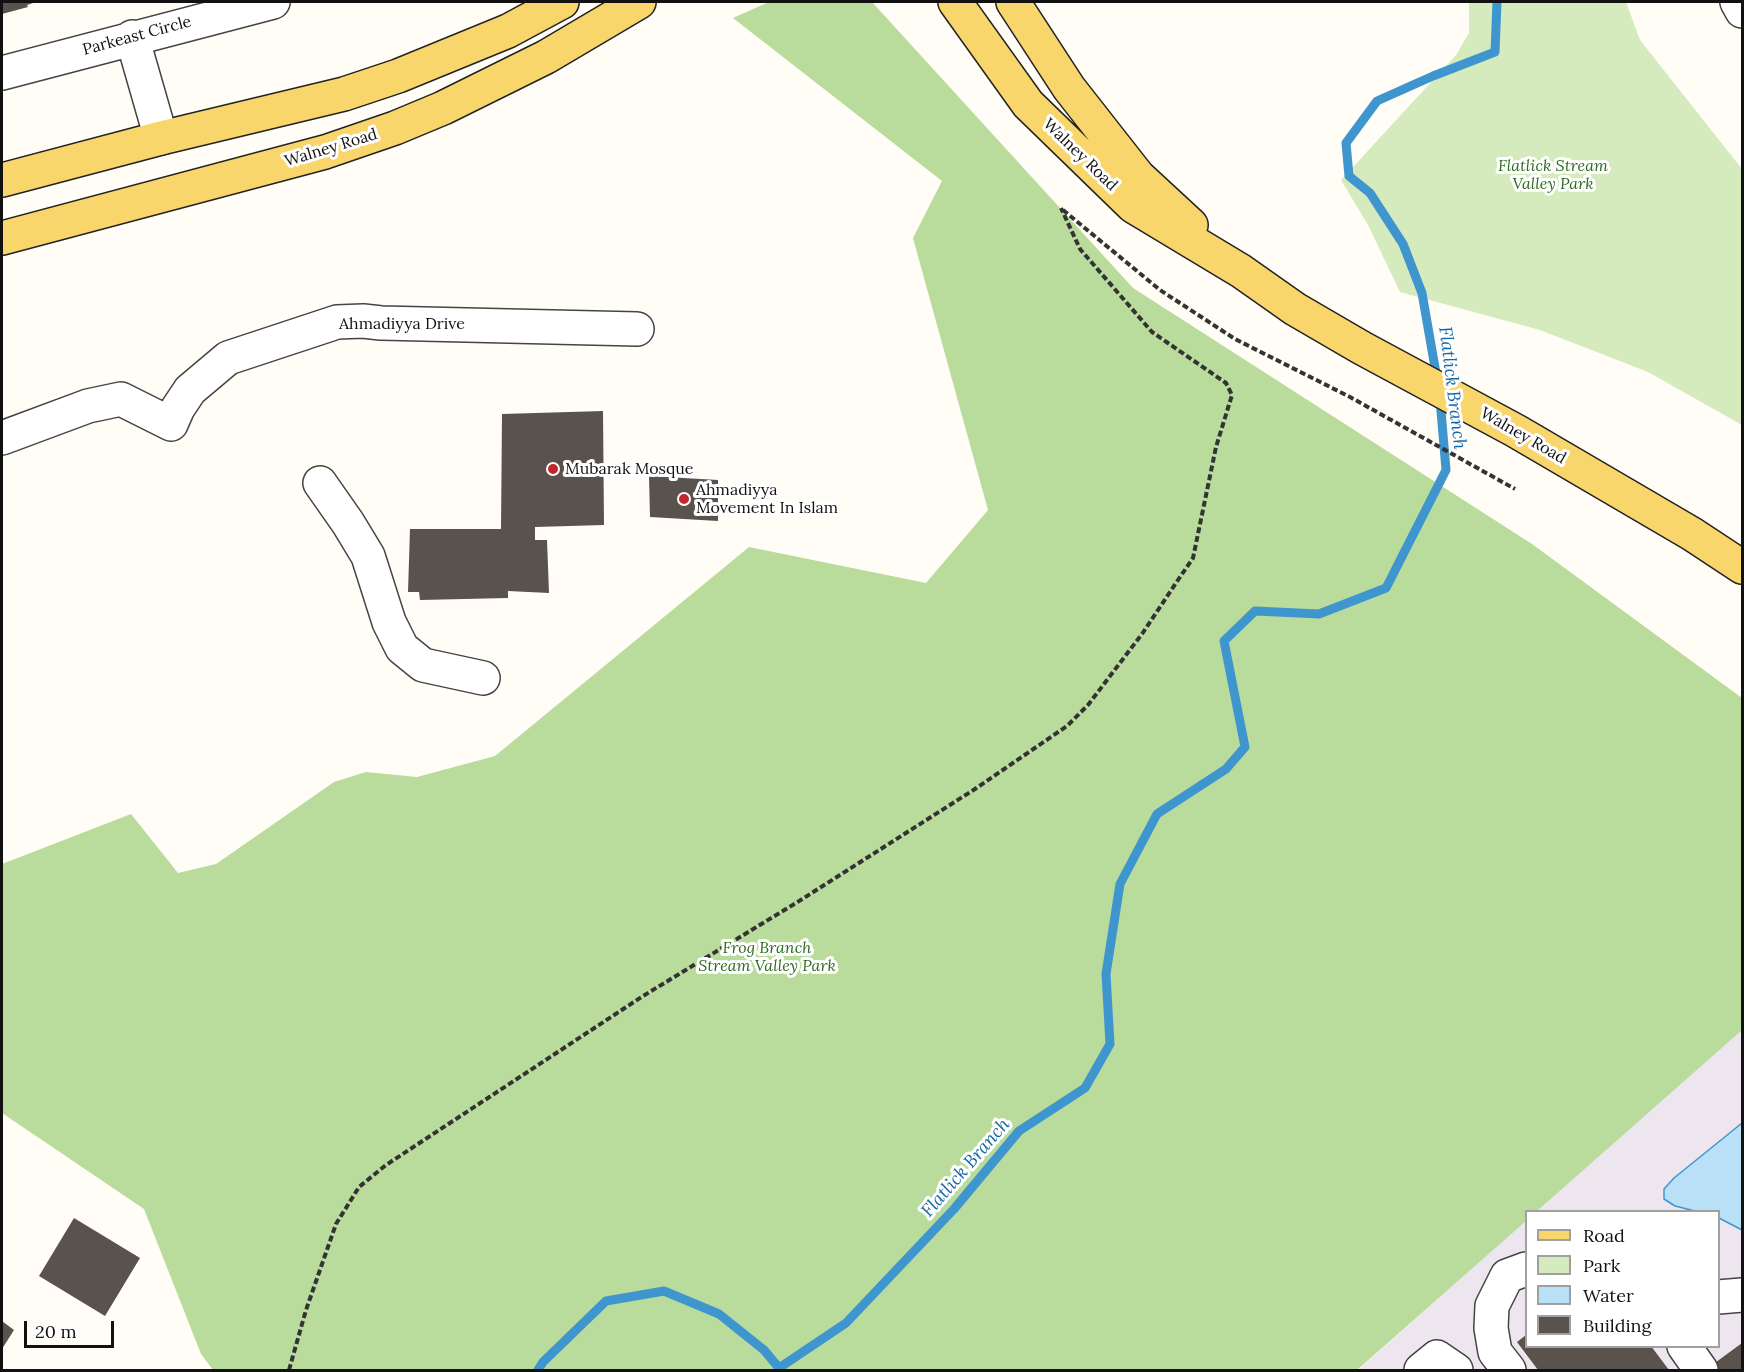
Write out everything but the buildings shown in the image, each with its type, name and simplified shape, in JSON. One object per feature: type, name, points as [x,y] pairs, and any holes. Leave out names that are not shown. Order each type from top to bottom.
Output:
[{"type":"main road","points":[[2,180],[161,138],[344,94],[452,55],[508,31],[562,2]]},
{"type":"main road","name":"Walney Road","points":[[2,238],[325,152],[395,128],[443,108],[546,57],[639,2]]},
{"type":"main road","name":"Walney Road","points":[[955,2],[1028,104],[1133,206],[1241,271],[1295,309],[1516,431],[1692,534],[1743,567]]},
{"type":"main road","name":"Walney Road","points":[[1013,2],[1069,88],[1138,176],[1241,271]]},
{"type":"street","name":"Parkeast Circle","points":[[2,73],[132,37],[273,2]]},
{"type":"street","points":[[1737,2],[1743,11]]},
{"type":"street","points":[[132,37],[161,138]]},
{"type":"street","name":"Ahmadiyya Drive","points":[[2,438],[88,406],[121,399],[171,424],[189,390],[228,358],[337,322],[636,329]]},
{"type":"street","points":[[320,483],[368,556],[389,622],[402,648],[423,665],[483,678]]},
{"type":"street","points":[[1509,1371],[1495,1352],[1491,1328],[1491,1306],[1507,1275],[1525,1270]]},
{"type":"street","points":[[1720,1297],[1743,1295]]},
{"type":"street","points":[[1685,1348],[1701,1371]]},
{"type":"street","points":[[1421,1371],[1437,1357],[1456,1371]]},
{"type":"path","points":[[289,1371],[306,1310],[336,1224],[359,1187],[386,1165],[633,1003],[796,903],[993,777],[1068,726],[1088,705],[1178,580],[1192,558],[1216,447],[1232,395],[1226,383],[1152,332],[1080,249],[1060,208],[1160,290],[1235,339],[1350,397],[1515,489]]},
{"type":"shaded area","points":[[1742,1027],[1742,1370],[1358,1370],[1525,1221],[1525,1348],[1720,1348],[1720,1210],[1537,1210]]},
{"type":"green space","name":"Frog Branch Stream Valley Park","points":[[769,2],[872,2],[1133,288],[1532,544],[1742,698],[1742,1030],[1538,1210],[1525,1210],[1525,1222],[1357,1370],[213,1370],[201,1354],[144,1209],[2,1113],[2,864],[131,814],[178,873],[216,864],[334,782],[366,772],[417,777],[495,756],[749,547],[926,583],[988,510],[913,238],[942,181],[733,18]]},
{"type":"green space","name":"Flatlick Stream Valley Park","points":[[1469,2],[1626,2],[1640,40],[1742,169],[1742,425],[1648,372],[1540,330],[1400,292],[1368,225],[1341,180],[1456,55],[1469,33]]},
{"type":"water","points":[[1742,1123],[1742,1230],[1720,1219],[1720,1210],[1691,1210],[1675,1206],[1664,1199],[1664,1189],[1674,1178]]},
{"type":"waterway","name":"Flatlick Branch","points":[[1437,379],[1422,293],[1403,244],[1370,193],[1349,176],[1346,143],[1377,101],[1495,52],[1497,2]]},
{"type":"waterway","name":"Flatlick Branch","points":[[538,1370],[543,1362],[606,1301],[664,1291],[719,1314],[764,1350],[779,1368],[846,1323],[954,1209],[1019,1131],[1085,1088],[1110,1044],[1106,974],[1120,884],[1157,814],[1226,769],[1245,747],[1224,641],[1255,611],[1319,614],[1386,588],[1446,470],[1440,399]]},
{"type":"place","name":"Mubarak Mosque","points":[[553,469]]},
{"type":"place","name":"Ahmadiyya Movement In Islam","points":[[684,499]]}]
